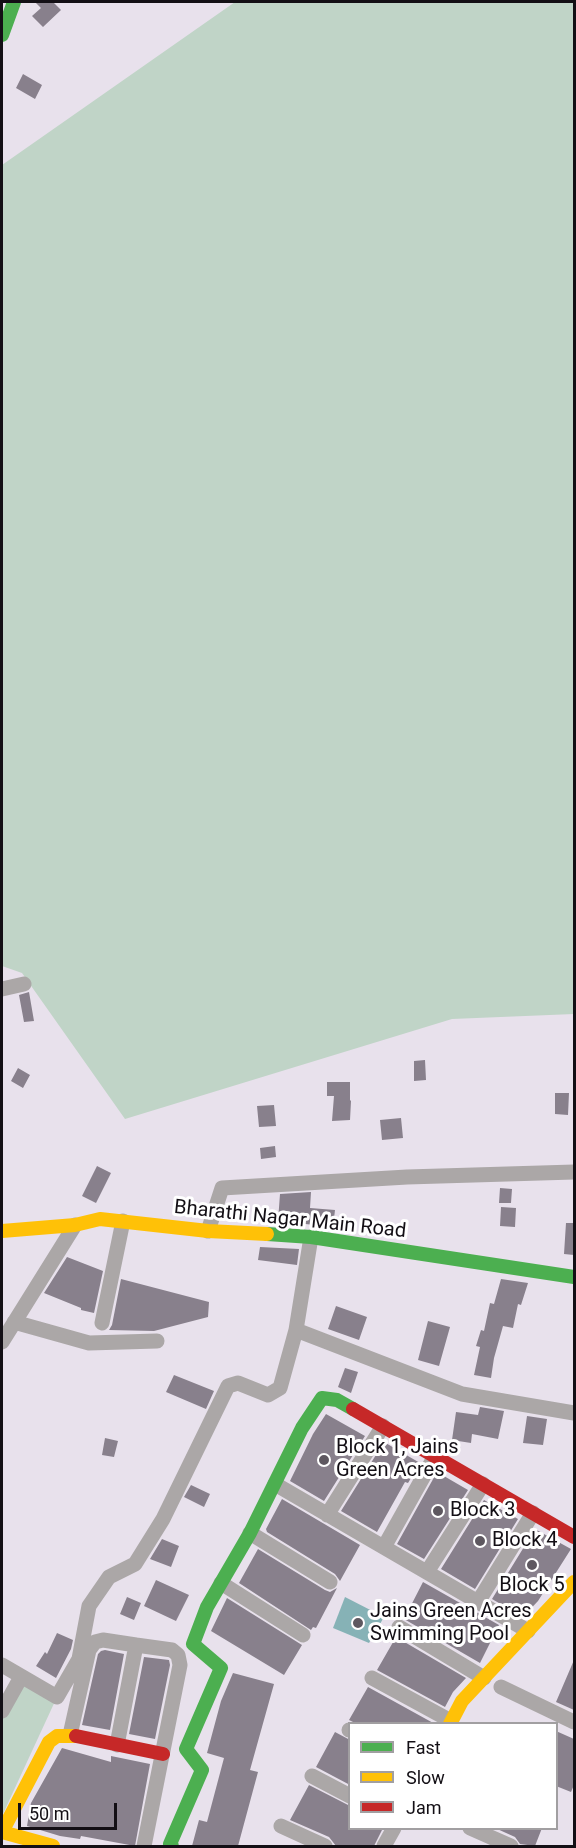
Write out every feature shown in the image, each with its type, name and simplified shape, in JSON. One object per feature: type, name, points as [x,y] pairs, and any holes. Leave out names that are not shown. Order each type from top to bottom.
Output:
[{"type":"street","points":[[2,35],[6,30],[14,2]]},
{"type":"street","points":[[2,989],[24,984]]},
{"type":"street","points":[[208,1231],[222,1188],[407,1177],[574,1172]]},
{"type":"street","name":"Bharathi Nagar Main Road","points":[[2,1231],[75,1225],[100,1219],[208,1231],[311,1237],[574,1277]]},
{"type":"street","points":[[102,1323],[123,1221]]},
{"type":"street","points":[[2,1342],[75,1225]]},
{"type":"street","points":[[2,1665],[57,1697],[79,1659],[89,1606],[109,1577],[135,1564],[163,1519],[228,1386],[238,1383],[268,1395],[280,1388],[296,1330],[311,1237]]},
{"type":"street","points":[[14,1322],[89,1343],[157,1341]]},
{"type":"street","points":[[296,1330],[462,1394],[574,1413]]},
{"type":"street","points":[[172,1846],[170,1844],[202,1770],[186,1749],[221,1668],[193,1644],[207,1607],[250,1533],[302,1428],[322,1398],[337,1400],[574,1537]]},
{"type":"street","points":[[327,1515],[383,1426]]},
{"type":"street","points":[[384,1547],[435,1456]]},
{"type":"street","points":[[275,1484],[528,1631]]},
{"type":"street","points":[[427,1572],[483,1484]]},
{"type":"street","points":[[478,1602],[533,1513]]},
{"type":"street","points":[[250,1533],[330,1582]]},
{"type":"street","points":[[372,1678],[451,1722],[462,1701],[574,1582]]},
{"type":"street","points":[[221,1583],[303,1635]]},
{"type":"street","points":[[399,1627],[484,1678]]},
{"type":"street","points":[[70,1735],[89,1650],[95,1642],[103,1640],[172,1650],[178,1655],[180,1665],[144,1846]]},
{"type":"street","points":[[117,1745],[136,1645]]},
{"type":"street","points":[[2,1711],[21,1677]]},
{"type":"street","points":[[501,1687],[574,1722]]},
{"type":"street","points":[[53,1846],[2,1832],[49,1742],[57,1736],[70,1735],[162,1754]]},
{"type":"street","points":[[312,1776],[348,1795]]},
{"type":"street","points":[[281,1826],[325,1846]]},
{"type":"street","points":[[384,1846],[393,1830]]},
{"type":"street","points":[[475,1830],[511,1846]]},
{"type":"green space","points":[[235,2],[574,2],[574,1014],[452,1019],[125,1119],[22,973],[2,966],[2,165]]},
{"type":"green space","points":[[23,1678],[57,1697],[2,1816],[2,1713]]},
{"type":"water","name":"Jains Green Acres Swimming Pool","points":[[345,1597],[384,1617],[369,1643],[333,1628]]},
{"type":"building","points":[[35,2],[53,2],[61,10],[43,27],[32,16],[41,8]]},
{"type":"building","points":[[23,74],[42,85],[35,99],[16,88]]},
{"type":"building","points":[[29,992],[34,1021],[24,1022],[19,995]]},
{"type":"building","points":[[425,1060],[426,1080],[414,1081],[414,1061]]},
{"type":"building","points":[[18,1068],[30,1075],[23,1088],[11,1081]]},
{"type":"building","points":[[327,1082],[350,1082],[350,1120],[332,1121],[334,1096],[327,1096]]},
{"type":"building","points":[[555,1093],[569,1093],[568,1115],[555,1114]]},
{"type":"building","points":[[274,1105],[276,1126],[259,1127],[257,1106]]},
{"type":"building","points":[[401,1118],[403,1138],[382,1140],[380,1120]]},
{"type":"building","points":[[275,1146],[276,1157],[261,1159],[260,1148]]},
{"type":"building","points":[[97,1166],[111,1173],[96,1203],[82,1196]]},
{"type":"building","points":[[500,1188],[512,1189],[511,1203],[499,1203]]},
{"type":"building","points":[[311,1192],[310,1208],[335,1210],[333,1227],[278,1221],[280,1194]]},
{"type":"building","points":[[501,1207],[516,1208],[515,1227],[500,1226]]},
{"type":"building","points":[[566,1223],[574,1223],[574,1255],[564,1254]]},
{"type":"building","points":[[260,1247],[299,1249],[297,1265],[258,1260]]},
{"type":"building","points":[[67,1257],[103,1271],[94,1313],[81,1310],[81,1308],[44,1293]]},
{"type":"building","points":[[121,1279],[209,1302],[208,1317],[154,1331],[109,1330]]},
{"type":"building","points":[[501,1279],[528,1283],[521,1305],[518,1304],[513,1328],[503,1326],[491,1378],[474,1375],[480,1347],[476,1346],[481,1330],[484,1331],[490,1303],[494,1304]]},
{"type":"building","points":[[336,1306],[367,1317],[359,1340],[328,1329]]},
{"type":"building","points":[[428,1321],[450,1327],[439,1366],[418,1360]]},
{"type":"building","points":[[345,1368],[358,1372],[351,1393],[338,1387]]},
{"type":"building","points":[[174,1375],[214,1391],[206,1409],[166,1392]]},
{"type":"building","points":[[480,1407],[504,1411],[498,1439],[472,1434],[471,1443],[452,1440],[456,1412],[478,1415]]},
{"type":"building","name":"Block 1, Jains Green Acres","points":[[326,1414],[365,1436],[324,1501],[290,1481],[313,1434]]},
{"type":"building","points":[[527,1416],[547,1419],[543,1445],[523,1443]]},
{"type":"building","points":[[105,1438],[118,1441],[114,1457],[102,1455]]},
{"type":"building","points":[[384,1442],[420,1463],[408,1483],[405,1482],[377,1532],[341,1511]]},
{"type":"building","name":"Block 3","points":[[437,1472],[468,1490],[424,1559],[397,1544]]},
{"type":"building","points":[[191,1485],[210,1494],[204,1507],[184,1497]]},
{"type":"building","points":[[282,1499],[360,1545],[340,1581],[335,1574],[267,1532],[266,1529]]},
{"type":"building","points":[[484,1500],[518,1519],[475,1589],[441,1569]]},
{"type":"building","name":"Block 5","points":[[535,1529],[571,1549],[538,1601],[523,1617],[492,1599]]},
{"type":"building","points":[[162,1539],[179,1546],[171,1567],[150,1559]]},
{"type":"building","points":[[258,1549],[325,1590],[330,1592],[337,1588],[316,1628],[313,1627],[311,1630],[239,1583]]},
{"type":"building","points":[[156,1580],[189,1595],[176,1621],[144,1606]]},
{"type":"building","points":[[423,1582],[499,1625],[480,1663],[404,1619]]},
{"type":"building","points":[[127,1597],[141,1603],[134,1620],[120,1614]]},
{"type":"building","points":[[227,1598],[302,1645],[284,1675],[211,1631]]},
{"type":"building","points":[[57,1633],[73,1640],[71,1649],[56,1678],[36,1666],[45,1652],[47,1654]]},
{"type":"building","points":[[396,1637],[466,1678],[453,1692],[445,1707],[377,1670]]},
{"type":"building","points":[[105,1650],[124,1654],[110,1730],[82,1725],[98,1654]]},
{"type":"building","points":[[144,1657],[169,1660],[170,1665],[155,1739],[129,1734]]},
{"type":"building","points":[[574,1660],[574,1710],[556,1702]]},
{"type":"building","points":[[233,1673],[274,1684],[250,1770],[258,1772],[238,1846],[192,1846],[199,1820],[207,1822],[224,1758],[207,1753],[221,1701]]},
{"type":"building","points":[[368,1687],[431,1722],[353,1722],[349,1720]]},
{"type":"building","points":[[335,1732],[348,1739],[348,1784],[316,1767]]},
{"type":"building","points":[[558,1732],[574,1739],[574,1785],[571,1792],[558,1787]]},
{"type":"building","points":[[62,1748],[111,1762],[111,1756],[150,1764],[135,1846],[81,1836],[80,1839],[60,1836],[27,1826],[31,1803]]},
{"type":"building","points":[[309,1785],[348,1805],[348,1830],[382,1830],[374,1846],[336,1846],[329,1837],[290,1820]]},
{"type":"building","points":[[499,1830],[541,1830],[535,1846],[520,1844],[515,1837]]},
{"type":"traffic: fast","points":[[2,35],[14,2]]},
{"type":"traffic: fast","points":[[267,1234],[311,1237],[574,1277]]},
{"type":"traffic: fast","points":[[172,1846],[170,1844],[202,1770],[186,1749],[221,1668],[193,1644],[207,1607],[250,1533],[302,1428],[322,1398],[337,1400],[353,1409]]},
{"type":"traffic: slow","points":[[2,1231],[75,1225],[100,1219],[208,1231],[267,1234]]},
{"type":"traffic: slow","points":[[451,1722],[462,1701],[574,1582]]},
{"type":"traffic: slow","points":[[53,1846],[2,1832],[49,1742],[57,1736],[76,1736]]},
{"type":"traffic: jam","points":[[353,1409],[574,1537]]},
{"type":"traffic: jam","points":[[76,1736],[163,1754]]},
{"type":"place","name":"Block 1, Jains Green Acres","points":[[324,1460]]},
{"type":"place","name":"Block 3","points":[[438,1511]]},
{"type":"place","name":"Block 4","points":[[480,1541]]},
{"type":"place","name":"Block 5","points":[[532,1565]]},
{"type":"place","name":"Jains Green Acres Swimming Pool","points":[[358,1623]]}]
